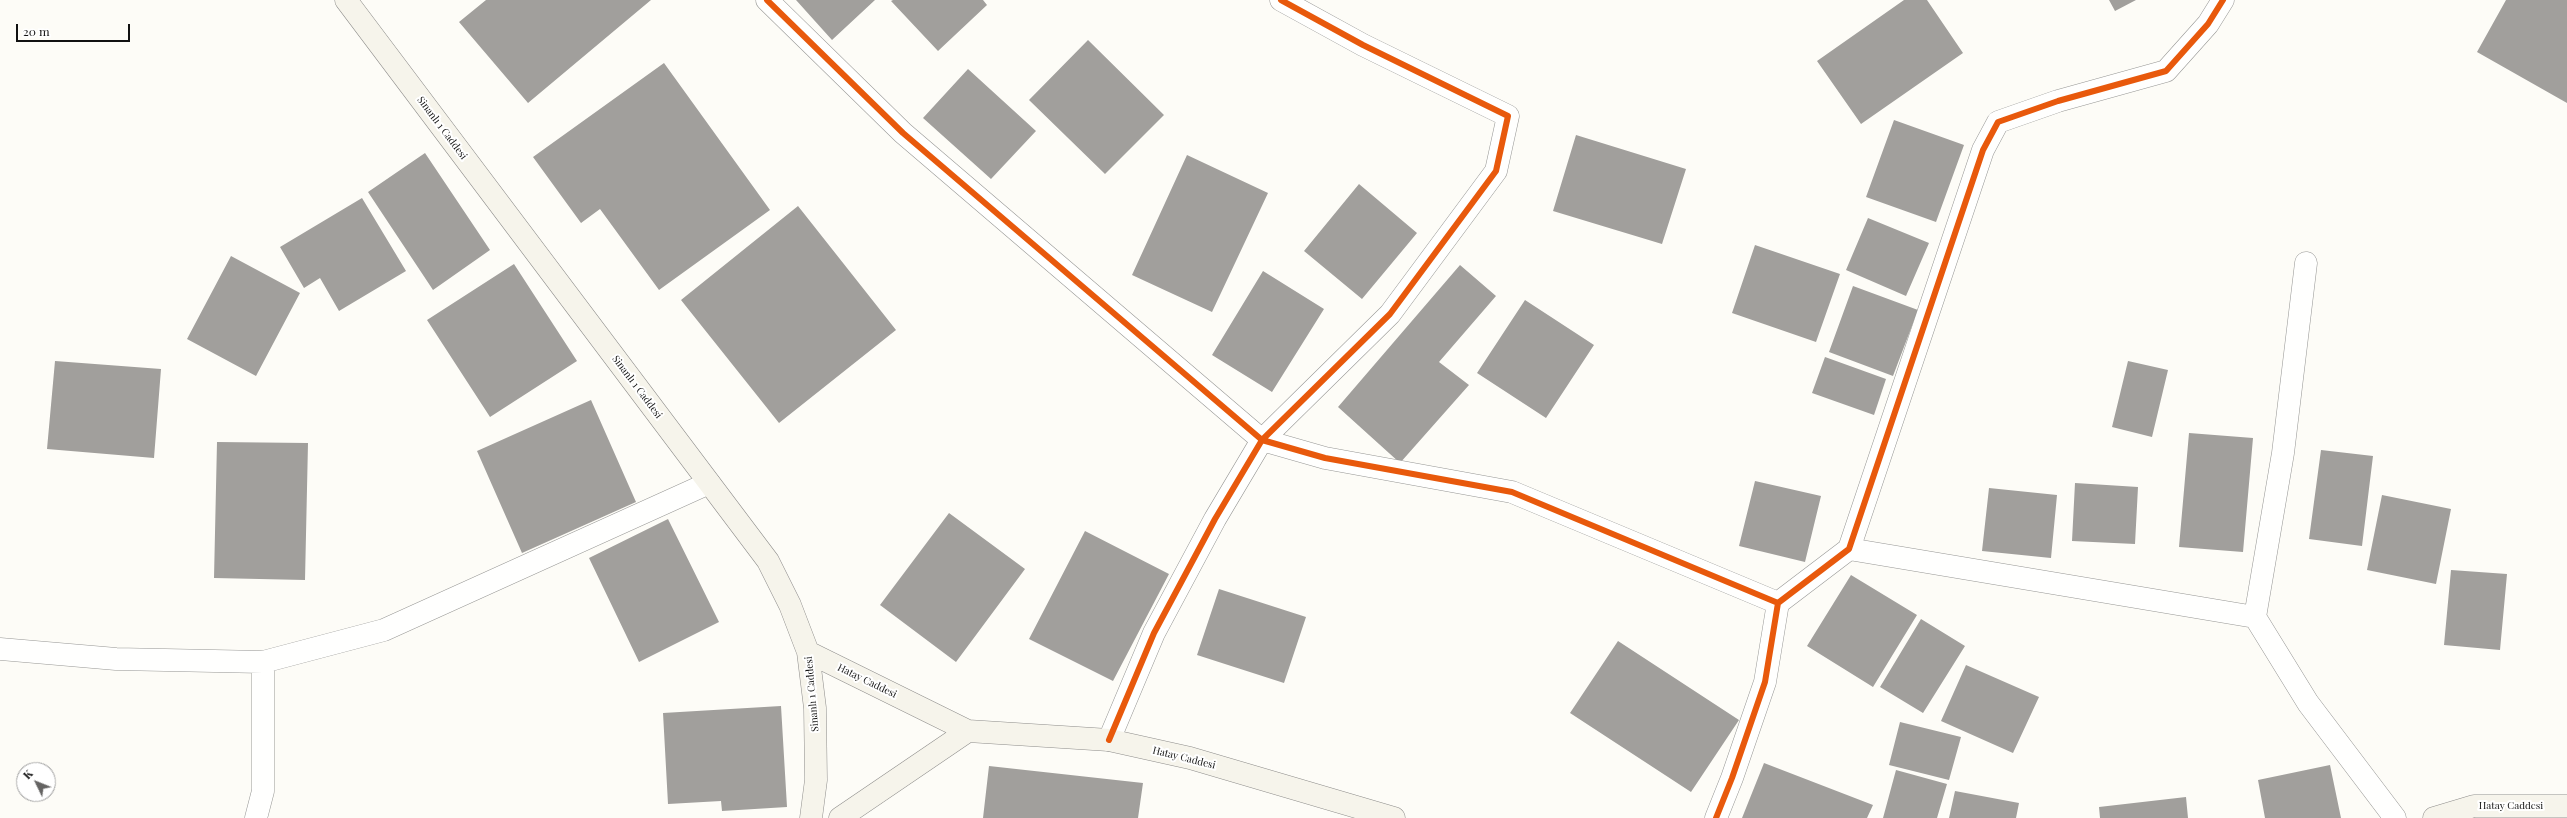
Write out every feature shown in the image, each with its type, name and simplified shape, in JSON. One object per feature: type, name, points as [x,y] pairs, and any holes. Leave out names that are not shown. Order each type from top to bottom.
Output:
[{"type":"main road","name":"Sinanlı 1 Caddesi","points":[[346,0],[768,561],[790,605],[808,652],[814,708],[816,780],[811,818]]},
{"type":"main road","name":"Hatay Caddesi","points":[[808,652],[968,731],[1109,740],[1190,758],[1394,818]]},
{"type":"main road","points":[[840,818],[968,731]]},
{"type":"main road","name":"Hatay Caddesi","points":[[2434,818],[2474,806],[2567,806]]},
{"type":"street","points":[[766,0],[903,132],[1262,440],[1325,458],[1512,492],[1778,603]]},
{"type":"street","points":[[1109,740],[1154,633],[1215,519],[1262,440],[1390,314],[1496,171],[1508,116],[1363,45],[1281,0]]},
{"type":"street","points":[[1716,818],[1732,778],[1765,682],[1778,603],[1849,549],[1983,150],[1998,122],[2058,101],[2166,71],[2208,24],[2224,0]]},
{"type":"street","points":[[2306,263],[2283,453],[2255,617],[2308,703],[2395,818]]},
{"type":"street","points":[[0,649],[116,659],[263,662],[384,630],[709,483]]},
{"type":"street","points":[[1849,549],[2255,617]]},
{"type":"street","points":[[256,818],[264,791],[263,662]]},
{"type":"building","points":[[486,0],[651,0],[528,103],[459,22]]},
{"type":"building","points":[[796,0],[875,0],[832,40]]},
{"type":"building","points":[[983,0],[987,5],[938,51],[891,1]]},
{"type":"building","points":[[1904,0],[1927,0],[1963,53],[1861,124],[1817,61]]},
{"type":"building","points":[[2109,0],[2136,0],[2115,11]]},
{"type":"building","points":[[2506,0],[2567,0],[2567,103],[2477,52]]},
{"type":"building","points":[[1088,40],[1164,115],[1105,174],[1029,100]]},
{"type":"building","points":[[664,63],[770,210],[659,290],[600,209],[581,223],[533,157]]},
{"type":"building","points":[[968,69],[1036,131],[991,179],[923,118]]},
{"type":"building","points":[[1894,120],[1964,145],[1936,222],[1866,197]]},
{"type":"building","points":[[1576,135],[1686,169],[1662,244],[1553,211]]},
{"type":"building","points":[[425,153],[490,250],[433,290],[368,192]]},
{"type":"building","points":[[1187,155],[1268,193],[1212,312],[1132,275]]},
{"type":"building","points":[[1359,184],[1417,233],[1362,299],[1304,251]]},
{"type":"building","points":[[362,198],[406,271],[339,311],[320,278],[304,288],[280,247]]},
{"type":"building","points":[[798,206],[896,330],[779,423],[681,300]]},
{"type":"building","points":[[1868,218],[1929,243],[1906,296],[1846,270]]},
{"type":"building","points":[[1755,245],[1840,274],[1816,342],[1732,313]]},
{"type":"building","points":[[231,256],[300,293],[256,376],[187,339]]},
{"type":"building","points":[[514,264],[577,361],[490,417],[427,320]]},
{"type":"building","points":[[1460,265],[1496,296],[1439,362],[1469,385],[1400,463],[1338,407]]},
{"type":"building","points":[[1263,271],[1324,309],[1272,392],[1212,355]]},
{"type":"building","points":[[1853,286],[1918,310],[1893,376],[1829,352]]},
{"type":"building","points":[[1525,300],[1594,345],[1546,418],[1477,373]]},
{"type":"building","points":[[1825,357],[1886,379],[1874,415],[1812,393]]},
{"type":"building","points":[[55,361],[161,369],[154,458],[47,449]]},
{"type":"building","points":[[2128,361],[2168,370],[2152,437],[2112,427]]},
{"type":"building","points":[[591,400],[636,502],[522,553],[477,451]]},
{"type":"building","points":[[2189,433],[2253,438],[2243,552],[2179,547]]},
{"type":"building","points":[[217,442],[308,443],[305,580],[214,578]]},
{"type":"building","points":[[2321,450],[2373,456],[2362,546],[2309,539]]},
{"type":"building","points":[[1755,481],[1821,496],[1805,562],[1739,546]]},
{"type":"building","points":[[2075,483],[2138,487],[2135,544],[2072,541]]},
{"type":"building","points":[[1989,488],[2057,495],[2051,558],[1982,551]]},
{"type":"building","points":[[2382,495],[2451,509],[2436,584],[2367,570]]},
{"type":"building","points":[[949,513],[1025,569],[956,662],[880,605]]},
{"type":"building","points":[[668,519],[719,622],[639,662],[589,558]]},
{"type":"building","points":[[1085,531],[1169,574],[1113,681],[1029,639]]},
{"type":"building","points":[[2451,570],[2507,574],[2500,650],[2444,645]]},
{"type":"building","points":[[1851,575],[1917,615],[1873,687],[1807,646]]},
{"type":"building","points":[[1219,589],[1306,617],[1284,683],[1197,655]]},
{"type":"building","points":[[1921,619],[1965,646],[1923,713],[1880,687]]},
{"type":"building","points":[[1618,641],[1739,720],[1691,792],[1570,713]]},
{"type":"building","points":[[1966,665],[2039,697],[2013,753],[1941,721]]},
{"type":"building","points":[[781,706],[787,807],[722,811],[721,801],[668,804],[663,713]]},
{"type":"building","points":[[1900,722],[1961,737],[1949,780],[1889,765]]},
{"type":"building","points":[[1764,763],[1873,805],[1867,818],[1742,818]]},
{"type":"building","points":[[2330,765],[2341,818],[2265,818],[2258,780]]},
{"type":"building","points":[[989,766],[1143,783],[1138,818],[983,818]]},
{"type":"building","points":[[1896,770],[1947,784],[1937,818],[1883,818]]},
{"type":"building","points":[[1955,791],[2019,803],[2016,818],[1949,818]]},
{"type":"building","points":[[2186,797],[2188,818],[2100,818],[2099,807]]},
{"type":"cycle path","points":[[767,0],[903,133],[1262,440],[1325,458],[1512,492],[1778,603]]},
{"type":"cycle path","points":[[1109,740],[1154,633],[1215,519],[1262,440],[1390,314],[1496,171],[1508,116],[1363,45],[1281,0]]},
{"type":"cycle path","points":[[1716,818],[1732,778],[1765,682],[1778,603],[1849,549],[1983,150],[1998,122],[2058,101],[2166,71],[2208,24],[2223,0]]}]
